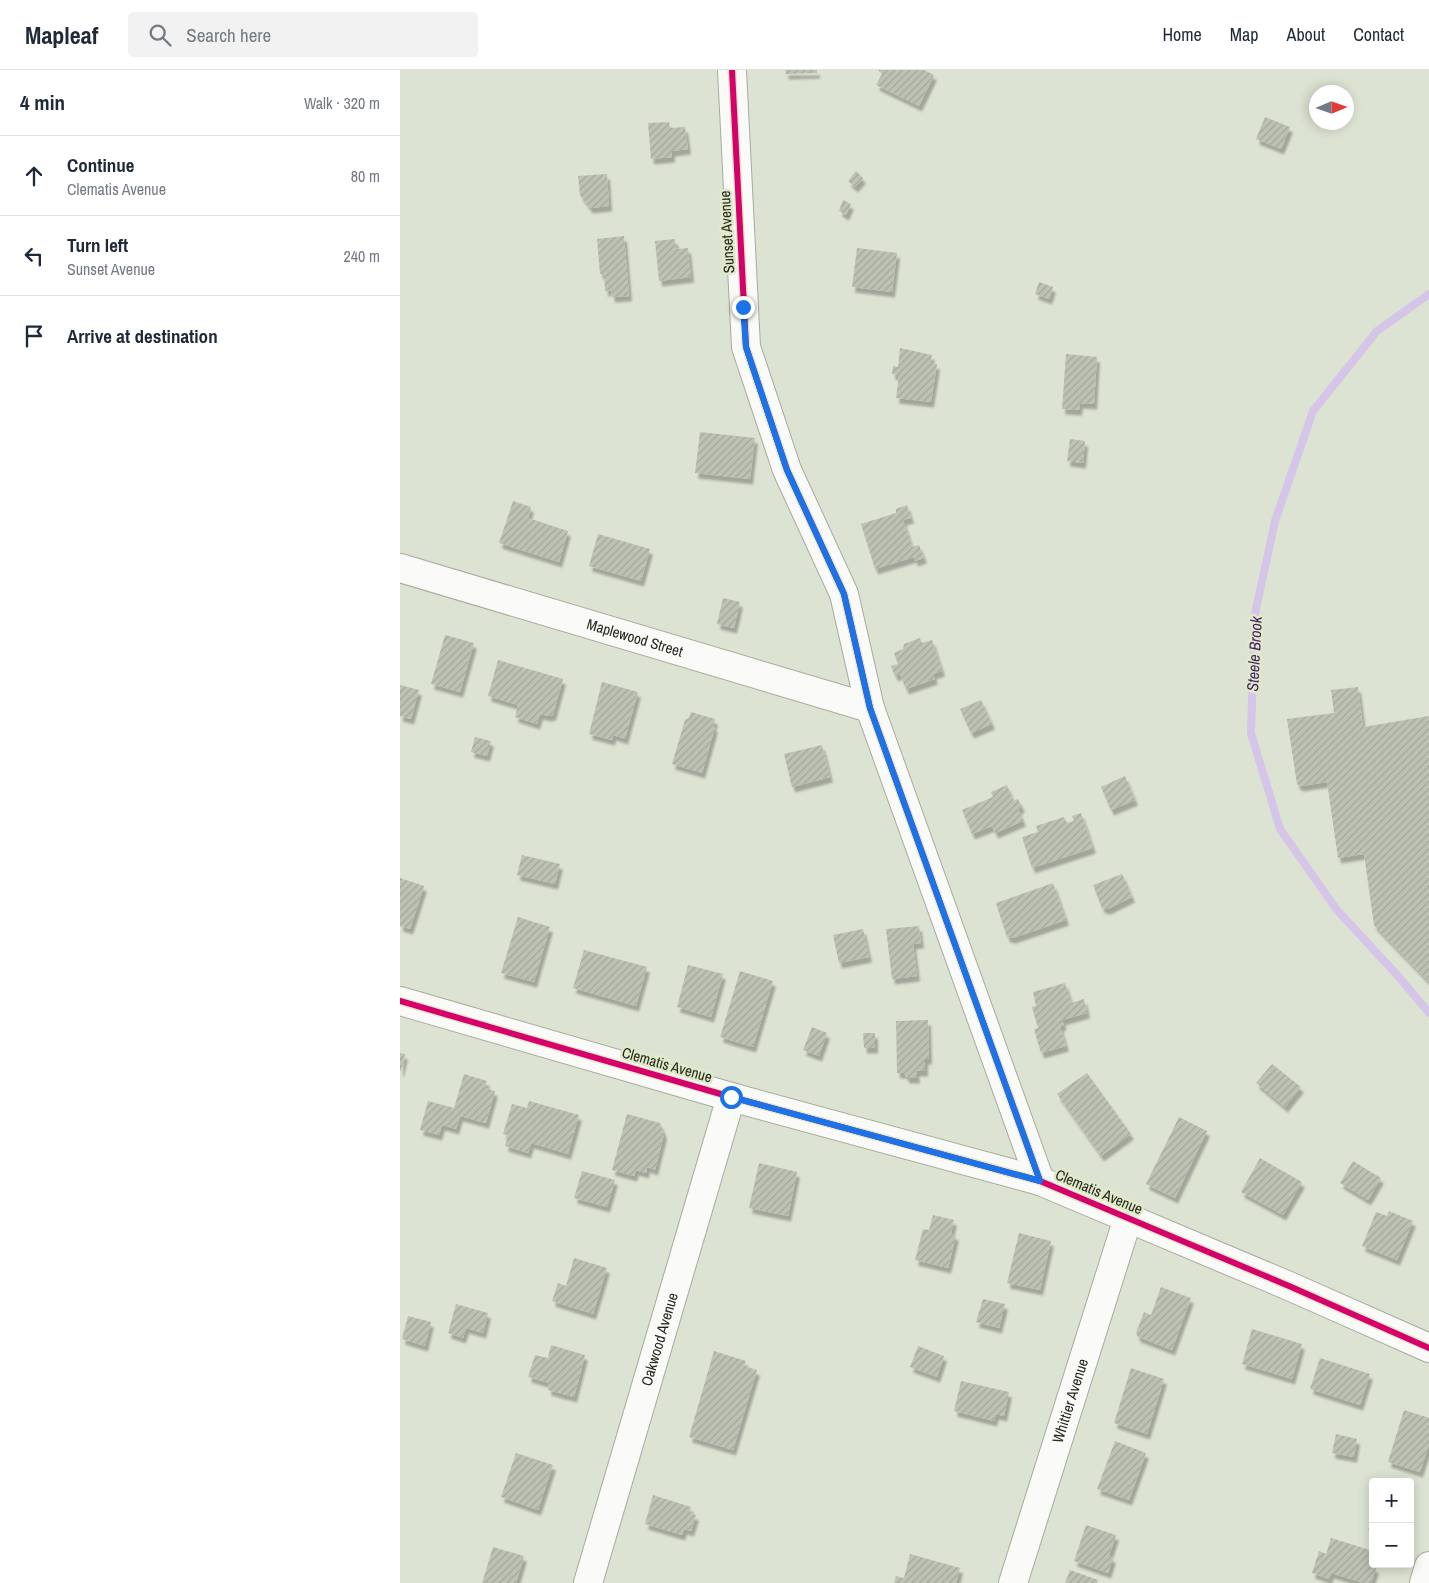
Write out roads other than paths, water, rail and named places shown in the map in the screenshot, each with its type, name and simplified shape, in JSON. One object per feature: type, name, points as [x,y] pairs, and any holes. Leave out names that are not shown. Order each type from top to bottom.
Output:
[{"type":"street","name":"Sunset Avenue","points":[[732,70],[746,347],[787,470],[844,594],[870,708],[1040,1181]]},
{"type":"street","name":"Maplewood Street","points":[[400,568],[870,708]]},
{"type":"street","name":"Clematis Avenue","points":[[400,1001],[731,1097],[1040,1181],[1429,1348]]},
{"type":"street","name":"Oakwood Avenue","points":[[588,1583],[731,1097]]},
{"type":"street","name":"Whittier Avenue","points":[[1013,1583],[1128,1218]]},
{"type":"street","points":[[1424,1583],[1429,1566]]},
{"type":"waterway","name":"Steele Brook","points":[[1429,294],[1377,331],[1313,411],[1275,521],[1255,614],[1251,733],[1280,829],[1337,910],[1399,977],[1429,1013]]}]
